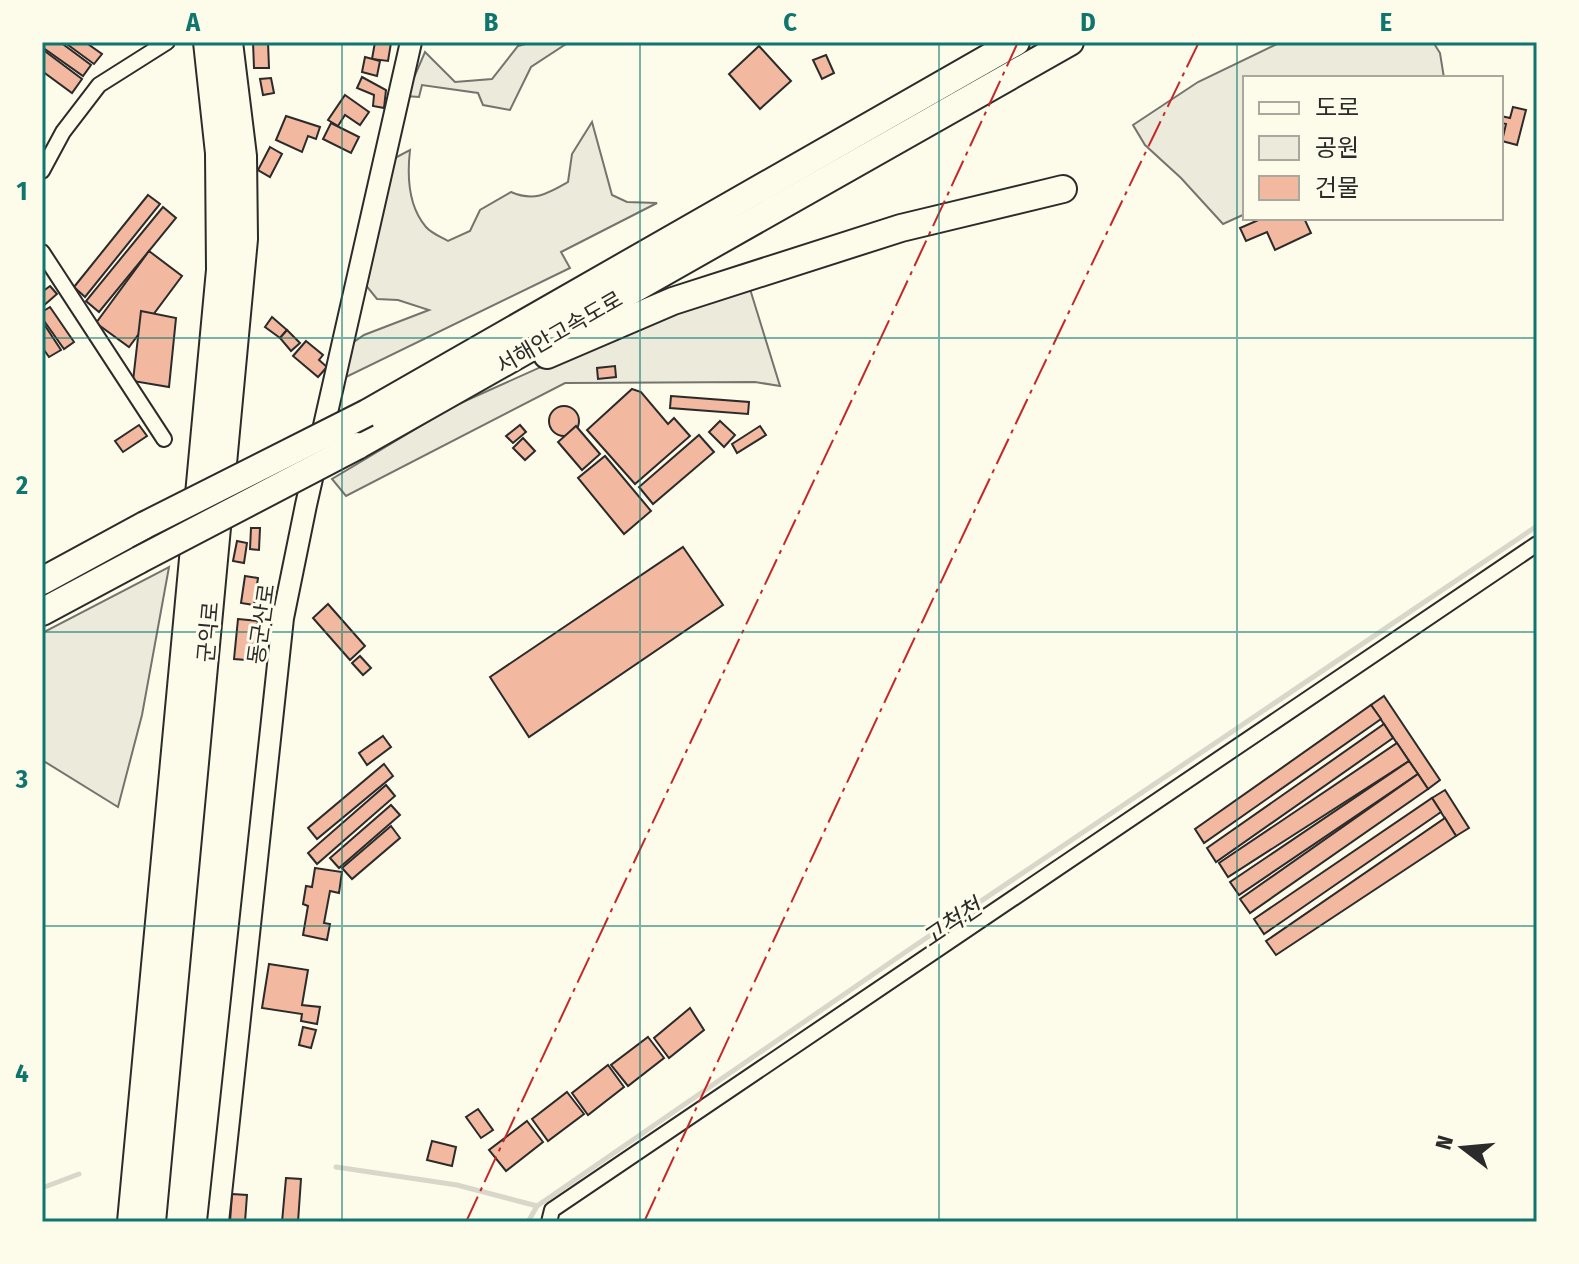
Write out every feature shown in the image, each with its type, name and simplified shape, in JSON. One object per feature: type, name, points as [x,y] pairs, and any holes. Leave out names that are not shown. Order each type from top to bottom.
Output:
[{"type":"highway","name":"군익로","points":[[131,1222],[220,270],[219,153],[207,42]]},
{"type":"highway","name":"군익로","points":[[152,1222],[244,239],[243,156],[229,42]]},
{"type":"highway","name":"서해안고속도로","points":[[42,581],[145,525],[367,413],[1016,42]]},
{"type":"highway","name":"서해안고속도로","points":[[42,612],[357,446],[1070,42]]},
{"type":"highway","points":[[422,409],[673,301],[901,228],[1063,189]]},
{"type":"street","points":[[42,171],[63,132],[99,85],[167,42]]},
{"type":"street","name":"동군산로","points":[[218,1222],[283,618],[411,42]]},
{"type":"street","points":[[42,252],[164,439]]},
{"type":"street","points":[[549,1222],[552,1210],[1537,544]]},
{"type":"green space","points":[[533,42],[569,42],[531,67],[510,110],[483,105],[478,93],[422,85],[419,97],[406,96],[425,52],[455,82],[492,79],[518,46]]},
{"type":"green space","points":[[592,122],[612,195],[627,202],[657,203],[561,252],[570,268],[342,379],[348,346],[364,335],[429,310],[398,300],[377,299],[364,283],[391,160],[410,150],[409,180],[415,210],[428,229],[448,241],[470,231],[480,210],[511,192],[540,195],[568,182],[572,154]]},
{"type":"green space","points":[[750,289],[780,386],[755,382],[565,383],[346,496],[332,479],[454,406],[650,318]]},
{"type":"green space","points":[[169,567],[142,715],[118,807],[42,760],[42,633]]},
{"type":"shaded area","points":[[1281,42],[1433,42],[1440,53],[1444,76],[1243,76],[1243,215],[1223,224],[1181,178],[1145,145],[1133,125],[1198,82]]},
{"type":"building","points":[[42,42],[60,42],[91,65],[83,76],[42,47]]},
{"type":"building","points":[[64,42],[85,42],[102,54],[94,64]]},
{"type":"building","points":[[253,42],[268,42],[269,68],[254,68]]},
{"type":"building","points":[[375,42],[391,43],[388,61],[372,59]]},
{"type":"building","points":[[759,46],[791,81],[760,109],[729,74]]},
{"type":"building","points":[[42,49],[82,79],[72,93],[42,71]]},
{"type":"building","points":[[826,55],[834,73],[822,79],[813,60]]},
{"type":"building","points":[[365,57],[380,61],[377,76],[362,72]]},
{"type":"building","points":[[362,77],[386,90],[384,108],[373,106],[374,95],[357,88]]},
{"type":"building","points":[[271,78],[274,93],[263,95],[260,79]]},
{"type":"building","points":[[345,95],[369,112],[360,125],[345,115],[338,126],[328,120]]},
{"type":"building","points":[[1513,107],[1526,110],[1517,145],[1503,141],[1506,124],[1503,123],[1503,116],[1510,118]]},
{"type":"building","points":[[286,116],[320,127],[316,139],[308,136],[302,152],[276,140]]},
{"type":"building","points":[[331,123],[359,137],[351,153],[323,139]]},
{"type":"building","points":[[270,147],[282,154],[270,177],[258,170]]},
{"type":"building","points":[[148,195],[160,204],[85,297],[74,287]]},
{"type":"building","points":[[163,207],[176,218],[99,312],[86,301]]},
{"type":"building","points":[[1258,220],[1305,220],[1311,233],[1275,250],[1267,232],[1246,241],[1240,228]]},
{"type":"building","points":[[149,251],[182,276],[129,347],[96,323]]},
{"type":"building","points":[[50,286],[57,294],[42,307],[42,292]]},
{"type":"building","points":[[50,307],[74,342],[64,349],[42,318],[42,312]]},
{"type":"building","points":[[141,311],[176,318],[169,387],[133,381]]},
{"type":"building","points":[[272,317],[287,330],[280,338],[265,327]]},
{"type":"building","points":[[42,321],[61,350],[49,357],[42,347]]},
{"type":"building","points":[[287,330],[300,343],[291,351],[280,338]]},
{"type":"building","points":[[306,341],[323,355],[319,360],[327,367],[318,377],[293,356]]},
{"type":"building","points":[[615,366],[616,377],[598,379],[597,368]]},
{"type":"building","points":[[632,389],[641,392],[668,424],[674,418],[690,436],[635,484],[587,430]]},
{"type":"building","points":[[671,396],[749,402],[748,414],[670,408]]},
{"type":"building","points":[[564,406],[575,410],[579,421],[575,432],[564,436],[553,432],[549,421],[553,410]]},
{"type":"building","points":[[720,421],[735,435],[724,447],[709,432]]},
{"type":"building","points":[[139,425],[147,436],[123,452],[115,441]]},
{"type":"building","points":[[520,425],[526,432],[513,443],[506,436]]},
{"type":"building","points":[[576,426],[600,454],[582,470],[558,442]]},
{"type":"building","points":[[760,426],[766,435],[737,453],[732,444]]},
{"type":"building","points":[[699,435],[714,452],[653,504],[639,487]]},
{"type":"building","points":[[523,438],[535,451],[525,460],[513,448]]},
{"type":"building","points":[[605,456],[651,511],[624,534],[578,478]]},
{"type":"building","points":[[251,528],[260,528],[259,550],[250,549]]},
{"type":"building","points":[[237,541],[247,543],[244,563],[233,561]]},
{"type":"building","points":[[683,547],[723,605],[529,737],[490,677]]},
{"type":"building","points":[[245,576],[258,578],[254,605],[241,603]]},
{"type":"building","points":[[328,604],[365,646],[350,660],[313,618]]},
{"type":"building","points":[[238,619],[258,621],[254,654],[247,653],[246,660],[234,659]]},
{"type":"building","points":[[360,656],[371,668],[363,675],[352,663]]},
{"type":"building","points":[[1384,696],[1440,780],[1428,789],[1371,705]]},
{"type":"building","points":[[1371,705],[1381,719],[1204,843],[1195,829]]},
{"type":"building","points":[[1384,724],[1393,738],[1216,862],[1207,848]]},
{"type":"building","points":[[383,736],[391,747],[367,765],[359,753]]},
{"type":"building","points":[[1397,743],[1409,761],[1228,877],[1219,863]]},
{"type":"building","points":[[1409,761],[1418,774],[1239,895],[1230,882]]},
{"type":"building","points":[[384,764],[393,776],[317,839],[308,828]]},
{"type":"building","points":[[1418,774],[1428,789],[1250,913],[1240,899]]},
{"type":"building","points":[[386,785],[395,796],[317,864],[308,853]]},
{"type":"building","points":[[1445,790],[1469,828],[1456,836],[1432,798]]},
{"type":"building","points":[[1432,798],[1441,812],[1264,934],[1254,919]]},
{"type":"building","points":[[391,805],[400,815],[339,868],[330,858]]},
{"type":"building","points":[[1445,818],[1456,836],[1276,955],[1266,941]]},
{"type":"building","points":[[391,826],[400,838],[352,879],[342,868]]},
{"type":"building","points":[[315,868],[342,872],[339,893],[330,891],[324,923],[330,924],[327,940],[303,935],[308,906],[303,904],[306,886],[312,887]]},
{"type":"building","points":[[269,964],[308,970],[302,1005],[320,1007],[317,1024],[301,1021],[302,1014],[262,1008]]},
{"type":"building","points":[[690,1008],[704,1030],[669,1058],[654,1038]]},
{"type":"building","points":[[303,1027],[316,1030],[311,1048],[299,1045]]},
{"type":"building","points":[[648,1037],[664,1058],[628,1086],[611,1065]]},
{"type":"building","points":[[608,1065],[624,1087],[588,1115],[572,1093]]},
{"type":"building","points":[[567,1092],[584,1114],[548,1141],[532,1119]]},
{"type":"building","points":[[478,1109],[493,1130],[481,1138],[466,1117]]},
{"type":"building","points":[[527,1121],[543,1142],[506,1171],[489,1150]]},
{"type":"building","points":[[432,1141],[456,1147],[452,1166],[427,1160]]},
{"type":"building","points":[[286,1178],[301,1179],[298,1222],[282,1222]]},
{"type":"building","points":[[232,1194],[247,1195],[245,1222],[230,1222]]},
{"type":"waterway","name":"고척천","points":[[336,1167],[457,1185],[537,1206],[907,951],[1537,526]]},
{"type":"waterway","points":[[42,1188],[79,1174]]},
{"type":"waterway","points":[[528,1222],[537,1206]]},
{"type":"power","points":[[466,1222],[1018,42]]},
{"type":"power","points":[[644,1222],[918,630],[1199,42]]}]
